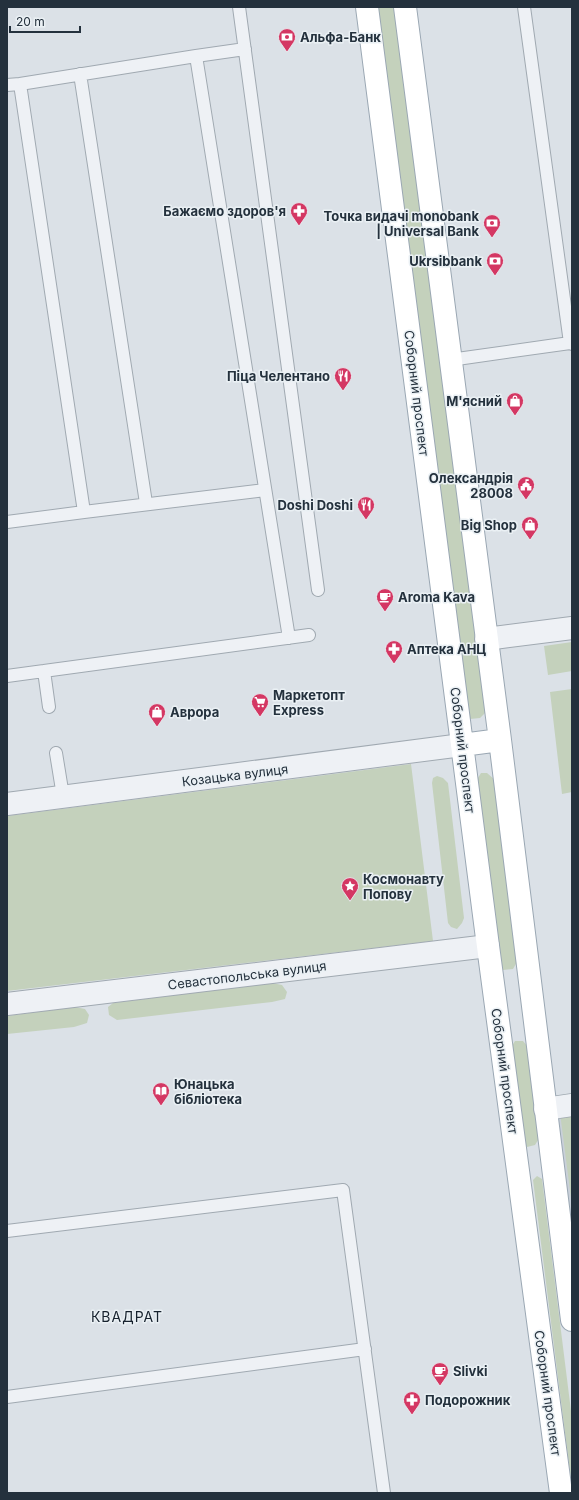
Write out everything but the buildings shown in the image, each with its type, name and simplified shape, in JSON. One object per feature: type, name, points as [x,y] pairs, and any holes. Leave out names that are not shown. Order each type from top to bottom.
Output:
[{"type":"main road","name":"Соборний проспект","points":[[367,7],[488,946],[561,1493]]},
{"type":"main road","points":[[405,7],[500,740],[572,1320]]},
{"type":"main road","points":[[462,745],[500,740]]},
{"type":"main road","points":[[498,1017],[533,1012]]},
{"type":"main road","points":[[517,1161],[551,1157]]},
{"type":"street","points":[[486,639],[572,628]]},
{"type":"street","name":"Козацька вулиця","points":[[7,804],[462,745]]},
{"type":"street","name":"Севастопольська вулиця","points":[[7,1004],[488,946]]},
{"type":"street","points":[[545,1109],[572,1105]]},
{"type":"lane","points":[[239,7],[318,590]]},
{"type":"lane","points":[[450,360],[571,344],[568,298],[524,7]]},
{"type":"lane","points":[[7,86],[245,49]]},
{"type":"lane","points":[[196,56],[289,638]]},
{"type":"lane","points":[[80,74],[146,503]]},
{"type":"lane","points":[[20,84],[84,512]]},
{"type":"lane","points":[[7,522],[146,503],[265,490]]},
{"type":"lane","points":[[7,676],[309,635]]},
{"type":"lane","points":[[44,671],[49,707]]},
{"type":"lane","points":[[56,753],[63,796]]},
{"type":"lane","points":[[7,1231],[343,1190],[384,1493]]},
{"type":"lane","points":[[7,1396],[365,1349]]},
{"type":"shaded area","points":[[572,1108],[572,1242],[557,1113]]},
{"type":"green space","points":[[376,7],[394,7],[487,711],[480,718],[470,719],[464,714]]},
{"type":"green space","points":[[572,642],[572,671],[548,675],[544,646]]},
{"type":"green space","points":[[572,689],[572,792],[562,794],[550,692]]},
{"type":"green space","points":[[411,764],[433,941],[7,991],[7,816]]},
{"type":"green space","points":[[481,773],[487,773],[495,780],[517,962],[513,969],[503,970],[497,964],[476,781]]},
{"type":"green space","points":[[437,776],[443,778],[448,783],[464,918],[457,929],[451,927],[448,923],[432,783],[433,778]]},
{"type":"green space","points":[[272,983],[282,985],[287,992],[285,999],[272,1002],[117,1020],[109,1015],[108,1007],[113,1003]]},
{"type":"green space","points":[[75,1007],[85,1009],[89,1015],[87,1023],[74,1027],[7,1034],[7,1016]]},
{"type":"green space","points":[[515,1041],[523,1041],[528,1047],[540,1137],[535,1145],[527,1147],[522,1140],[510,1049]]},
{"type":"green space","points":[[572,1111],[572,1206],[560,1113]]},
{"type":"green space","points":[[537,1176],[542,1179],[572,1419],[572,1488],[533,1180]]},
{"type":"place","name":"Альфа-Банк","points":[[287,52]]},
{"type":"place","name":"Бажаємо здоров'я","points":[[299,226]]},
{"type":"place","name":"Точка видачі monobank | Universal Bank","points":[[492,238]]},
{"type":"place","name":"Ukrsibbank","points":[[495,276]]},
{"type":"place","name":"Піца Челентано","points":[[343,391]]},
{"type":"place","name":"М'ясний","points":[[515,416]]},
{"type":"place","name":"Олександрія 28008","points":[[526,500]]},
{"type":"place","name":"Doshi Doshi","points":[[366,520]]},
{"type":"place","name":"Big Shop","points":[[530,540]]},
{"type":"place","name":"Aroma Kava","points":[[385,612]]},
{"type":"place","name":"Аптека АНЦ","points":[[394,664]]},
{"type":"place","name":"Маркетопт Express","points":[[260,717]]},
{"type":"place","name":"Аврора","points":[[157,727]]},
{"type":"place","name":"Космонавту Попову","points":[[350,901]]},
{"type":"place","name":"Юнацька бібліотека","points":[[161,1106]]},
{"type":"place","name":"Slivki","points":[[440,1386]]},
{"type":"place","name":"Подорожник","points":[[412,1415]]},
{"type":"district","name":"КВАДРАТ","points":[[127,1316]]}]
